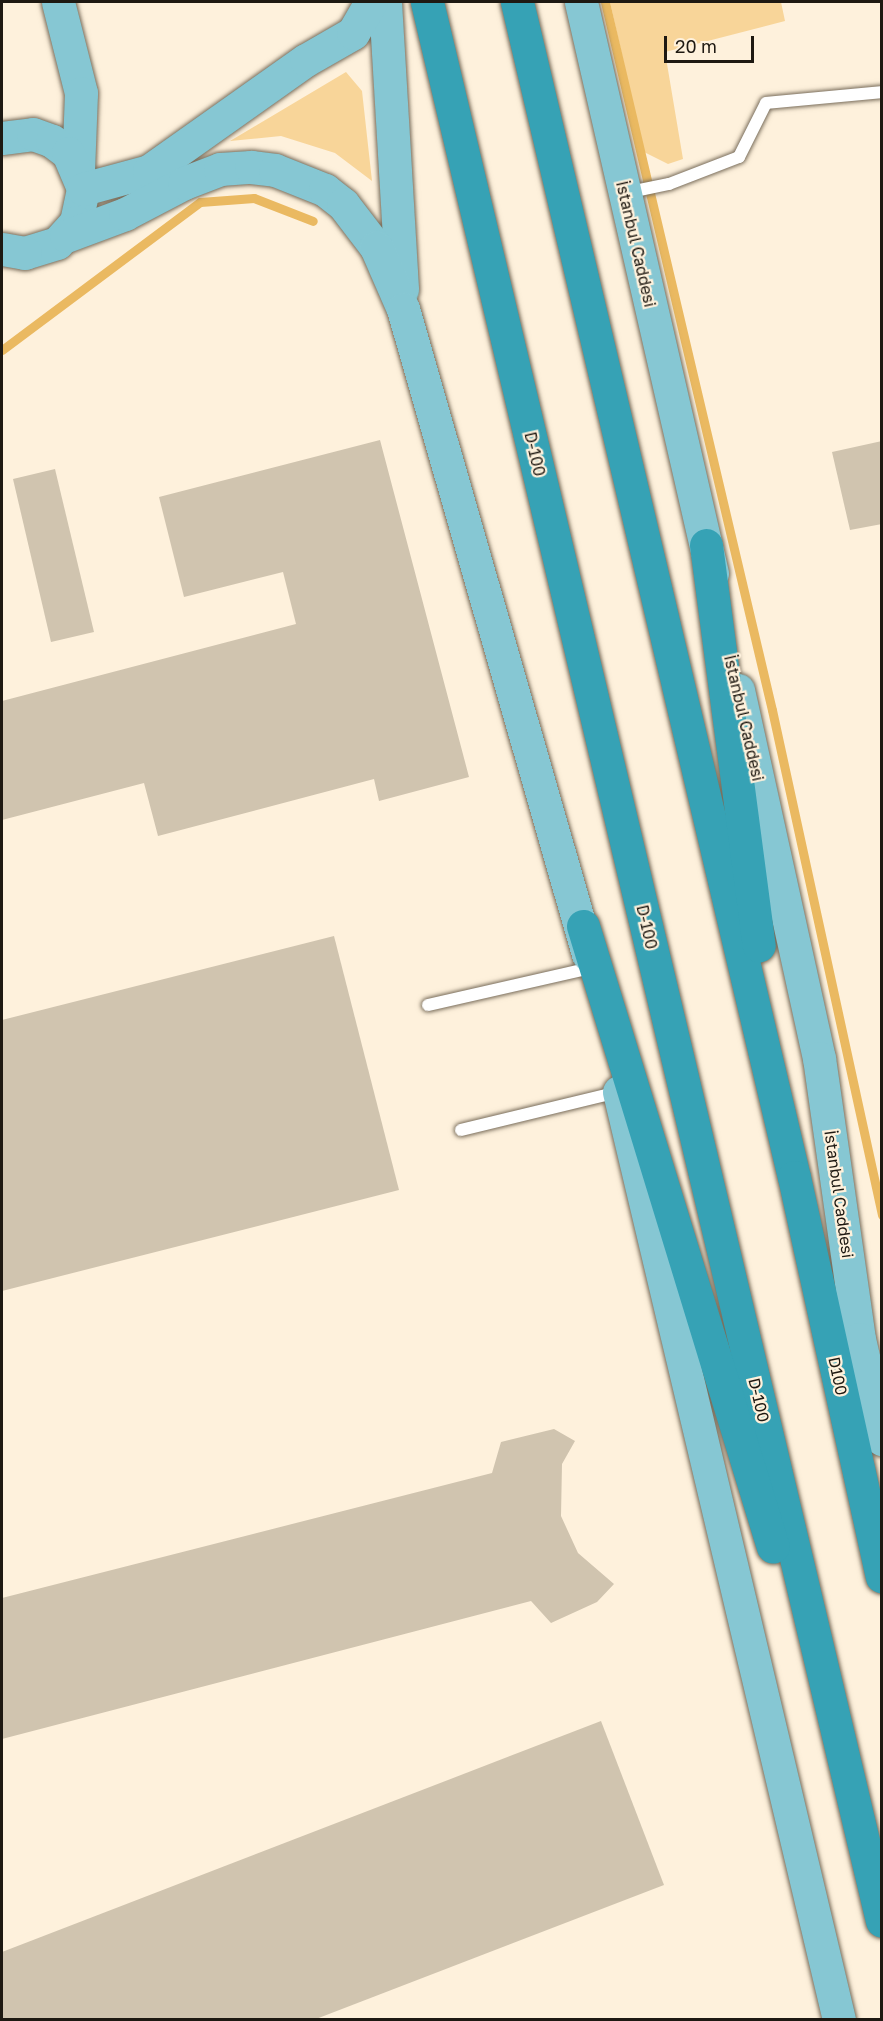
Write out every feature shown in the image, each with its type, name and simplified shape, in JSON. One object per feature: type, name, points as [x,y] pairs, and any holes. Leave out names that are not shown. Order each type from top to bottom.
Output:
[{"type":"highway","name":"D-100","points":[[427,2],[866,1853]]},
{"type":"highway","points":[[517,2],[794,1177]]},
{"type":"highway","points":[[706,545],[794,1177]]},
{"type":"highway","points":[[583,926],[866,1853],[882,1922]]},
{"type":"highway","name":"D100","points":[[794,1177],[882,1576]]},
{"type":"main road","points":[[81,179],[149,171],[306,60],[353,33],[371,2]]},
{"type":"main road","points":[[385,2],[403,309]]},
{"type":"main road","name":"İstanbul Caddesi","points":[[580,2],[706,545],[819,1059],[859,1339],[882,1439]]},
{"type":"main road","points":[[61,5],[81,93],[81,179],[76,222],[66,236]]},
{"type":"main road","points":[[2,138],[33,134],[52,141],[81,179]]},
{"type":"main road","points":[[9,259],[41,250],[66,236],[220,169],[275,170],[306,180],[343,204],[376,247],[403,309],[583,926],[619,1092],[839,2019]]},
{"type":"lane","points":[[624,193],[669,184],[739,158],[766,103],[882,92]]},
{"type":"lane","points":[[428,1005],[591,968]]},
{"type":"lane","points":[[461,1130],[619,1092]]},
{"type":"shaded area","points":[[610,2],[781,2],[785,21],[665,52],[683,159],[668,164],[644,152]]},
{"type":"shaded area","points":[[346,72],[362,91],[372,181],[335,153],[281,136],[230,141]]},
{"type":"building","points":[[380,440],[469,777],[379,801],[374,779],[158,836],[144,783],[2,820],[2,701],[296,624],[283,572],[184,597],[159,497]]},
{"type":"building","points":[[882,441],[882,524],[850,530],[832,452]]},
{"type":"building","points":[[55,469],[94,632],[51,642],[13,479]]},
{"type":"building","points":[[334,936],[399,1190],[2,1291],[2,1020]]},
{"type":"building","points":[[554,1429],[575,1441],[562,1464],[561,1516],[578,1553],[614,1584],[597,1602],[551,1623],[531,1601],[2,1739],[2,1598],[492,1473],[501,1442]]},
{"type":"building","points":[[601,1721],[664,1885],[316,2019],[2,2019],[2,1952]]},
{"type":"waterway","points":[[605,2],[772,710],[882,1215]]},
{"type":"waterway","points":[[2,350],[200,202],[254,198],[313,221]]}]
